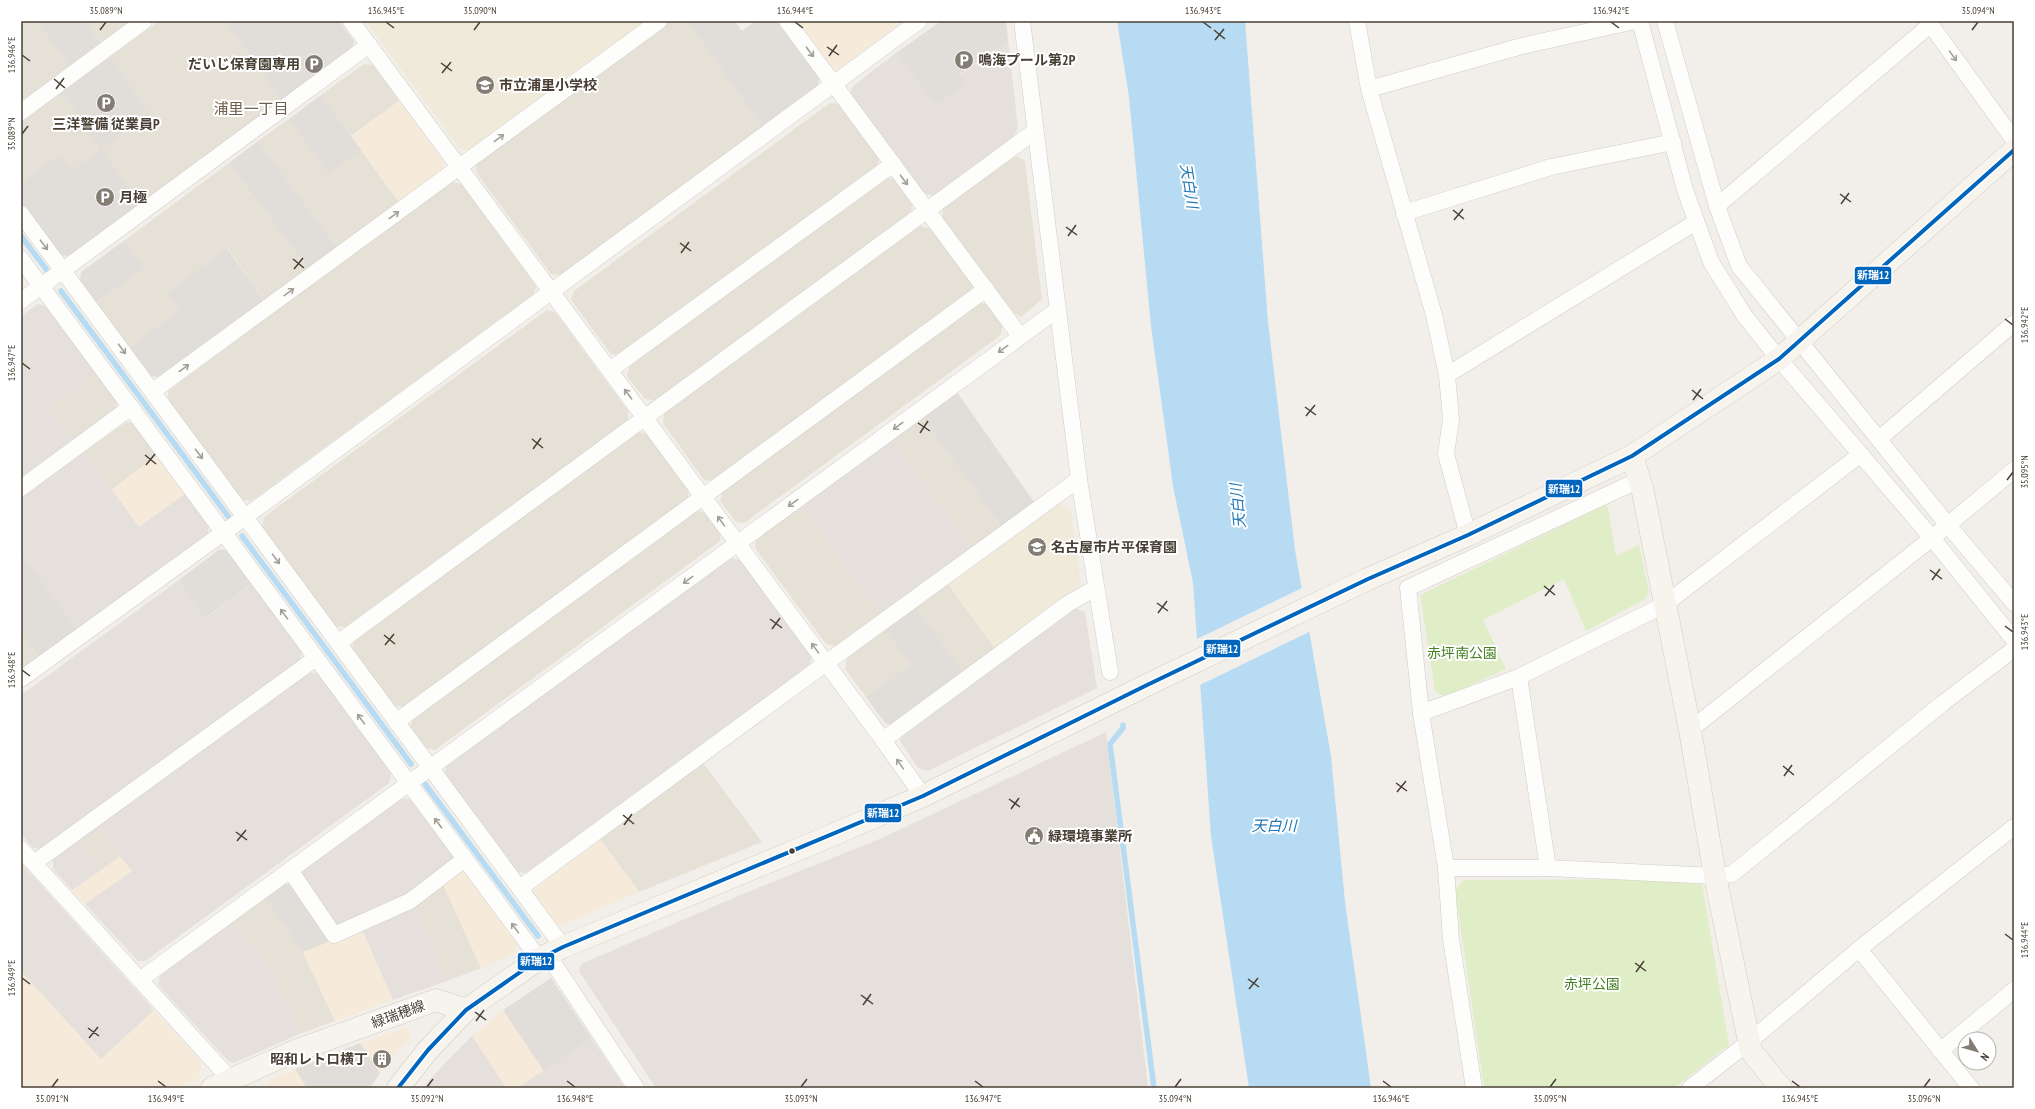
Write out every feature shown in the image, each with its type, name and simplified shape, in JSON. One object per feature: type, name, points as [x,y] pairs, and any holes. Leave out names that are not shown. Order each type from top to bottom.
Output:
[{"type":"main road","points":[[398,1088],[428,1050],[466,1010],[550,954],[923,796],[1151,683],[1360,584],[1468,535],[1632,456],[1779,359],[2014,150]]},
{"type":"main road","points":[[1632,456],[1644,492],[1664,605],[1690,730],[1715,876],[1751,1051],[1781,1088]]},
{"type":"main road","name":"緑瑞穂線","points":[[221,1084],[295,1051],[436,1000],[466,1010]]},
{"type":"street","points":[[21,112],[144,21]]},
{"type":"street","points":[[351,21],[552,290],[923,796]]},
{"type":"street","points":[[153,391],[659,21]]},
{"type":"street","points":[[787,21],[1020,336]]},
{"type":"street","points":[[21,679],[246,517],[919,21]]},
{"type":"street","points":[[1022,21],[1079,479],[1110,672]]},
{"type":"street","points":[[1357,21],[1369,89],[1434,315],[1447,375],[1450,419],[1446,454],[1468,535]]},
{"type":"street","points":[[1369,89],[1522,46],[1635,21]]},
{"type":"street","points":[[1640,21],[1685,190],[1696,222],[1712,262],[1744,315],[1779,359],[1932,538],[2014,640]]},
{"type":"street","points":[[1665,21],[1716,206],[1739,266],[1947,524],[2014,603]]},
{"type":"street","points":[[1716,206],[1929,23],[2014,140]]},
{"type":"street","points":[[21,302],[369,45]]},
{"type":"street","points":[[338,643],[1035,132]]},
{"type":"street","points":[[1404,213],[1552,167],[1673,142]]},
{"type":"street","points":[[610,370],[893,164]]},
{"type":"street","points":[[21,214],[520,888],[550,954],[636,1088]]},
{"type":"street","points":[[1447,375],[1696,222]]},
{"type":"street","points":[[21,259],[465,860],[550,954]]},
{"type":"street","points":[[396,722],[986,289]]},
{"type":"street","points":[[141,979],[1057,310]]},
{"type":"street","points":[[1879,439],[2014,323]]},
{"type":"street","points":[[21,488],[131,407]]},
{"type":"street","points":[[1421,713],[1519,676],[1664,605],[1861,454]]},
{"type":"street","points":[[1690,730],[1932,538],[1947,524],[2014,470]]},
{"type":"street","points":[[520,888],[1079,479]]},
{"type":"street","points":[[1474,1088],[1451,939],[1446,868],[1421,713],[1408,588],[1639,480]]},
{"type":"street","points":[[883,740],[1069,603],[1096,588]]},
{"type":"street","points":[[1446,868],[1548,868],[1715,876],[1732,874],[1943,703],[2014,649]]},
{"type":"street","points":[[34,863],[316,658]]},
{"type":"street","points":[[1519,676],[1548,868]]},
{"type":"street","points":[[1690,1088],[1750,1041],[1859,949],[2014,827]]},
{"type":"street","points":[[21,849],[141,979],[221,1084]]},
{"type":"street","points":[[290,870],[334,935],[410,901],[465,860]]},
{"type":"street","points":[[1859,949],[1971,1088]]},
{"type":"street","points":[[1940,1051],[2014,990]]},
{"type":"shaded area","points":[[21,21],[36,21],[70,67],[21,102]]},
{"type":"shaded area","points":[[36,21],[85,21],[101,44],[70,67]]},
{"type":"shaded area","points":[[85,21],[132,21],[101,44]]},
{"type":"shaded area","points":[[159,21],[225,21],[282,101],[140,204],[72,171],[60,154],[21,182],[21,122],[62,92],[102,150],[150,115],[111,56]]},
{"type":"shaded area","points":[[225,21],[339,21],[354,41],[353,48],[282,101]]},
{"type":"shaded area","name":"市立浦里小学校","points":[[365,21],[646,21],[468,151],[460,149]]},
{"type":"shaded area","points":[[671,21],[687,21],[763,128],[560,275],[551,274],[476,172],[477,164]]},
{"type":"shaded area","points":[[687,21],[735,21],[742,31],[756,21],[777,21],[819,78],[818,87],[763,128]]},
{"type":"shaded area","points":[[796,21],[909,21],[841,71],[831,69]]},
{"type":"shaded area","points":[[941,21],[1006,21],[1008,40],[959,75],[965,84],[936,106],[896,53]]},
{"type":"shaded area","points":[[1008,40],[1018,128],[1010,141],[935,196],[924,193],[850,93],[853,86],[896,53],[936,106],[965,84],[959,76]]},
{"type":"shaded area","points":[[111,56],[150,115],[102,150],[140,204],[68,256],[60,255],[21,203],[21,182],[60,154],[72,170],[101,150],[62,92]]},
{"type":"shaded area","points":[[364,64],[373,65],[399,101],[351,136],[321,95]]},
{"type":"shaded area","points":[[321,95],[361,150],[329,174],[289,119]]},
{"type":"shaded area","points":[[399,101],[444,162],[443,169],[399,202],[351,136]]},
{"type":"shaded area","points":[[830,103],[839,104],[879,159],[877,167],[620,355],[611,354],[571,300],[574,291]]},
{"type":"shaded area","points":[[289,119],[329,173],[361,150],[399,202],[337,247],[258,141]]},
{"type":"shaded area","points":[[258,141],[337,247],[308,268],[229,163]]},
{"type":"shaded area","points":[[1016,156],[1025,161],[1042,299],[1021,317],[1014,313],[942,218],[943,208]]},
{"type":"shaded area","points":[[229,163],[308,268],[264,301],[228,248],[166,293],[178,310],[129,348],[96,303],[145,268],[125,240]]},
{"type":"shaded area","points":[[885,178],[894,179],[912,204],[911,213],[654,400],[645,399],[627,376],[630,366]]},
{"type":"shaded area","points":[[452,182],[461,184],[536,286],[534,294],[251,501],[242,500],[168,399],[168,391]]},
{"type":"shaded area","points":[[920,226],[931,229],[973,285],[971,292],[712,481],[704,480],[663,423],[664,413]]},
{"type":"shaded area","points":[[125,240],[145,268],[96,303],[80,281],[81,272]]},
{"type":"shaded area","points":[[227,248],[264,301],[159,377],[150,376],[129,348],[178,310],[166,293]]},
{"type":"shaded area","points":[[980,303],[987,304],[1002,325],[1001,335],[744,523],[736,522],[720,501],[722,492]]},
{"type":"shaded area","points":[[38,304],[46,306],[97,373],[49,409],[72,441],[21,478],[21,316]]},
{"type":"shaded area","points":[[547,310],[555,312],[628,411],[628,420],[345,627],[335,626],[262,527],[264,517]]},
{"type":"shaded area","points":[[97,373],[117,400],[116,409],[72,441],[48,409]]},
{"type":"shaded area","points":[[957,392],[1034,502],[1001,526],[922,418]]},
{"type":"shaded area","points":[[922,418],[1001,526],[971,548],[892,440]]},
{"type":"shaded area","points":[[126,422],[134,423],[158,455],[111,490],[84,452]]},
{"type":"shaded area","points":[[637,432],[647,434],[688,491],[688,499],[404,707],[394,706],[352,649],[354,639]]},
{"type":"shaded area","points":[[892,440],[971,548],[880,614],[801,505]]},
{"type":"shaded area","points":[[84,452],[139,527],[186,493],[209,524],[208,534],[77,629],[21,553],[21,498]]},
{"type":"shaded area","points":[[158,455],[186,493],[139,527],[111,490]]},
{"type":"shaded area","name":"名古屋市片平保育園","points":[[1059,504],[1071,511],[1081,584],[1075,594],[997,651],[948,584]]},
{"type":"shaded area","points":[[801,505],[880,614],[836,646],[826,644],[755,548],[756,538]]},
{"type":"shaded area","points":[[696,511],[704,512],[720,534],[720,541],[435,750],[425,748],[410,728],[413,718]]},
{"type":"shaded area","points":[[220,549],[229,551],[252,583],[205,618],[179,580]]},
{"type":"shaded area","points":[[21,553],[77,629],[39,657],[21,632]]},
{"type":"shaded area","points":[[730,558],[740,560],[812,656],[809,665],[526,873],[517,872],[444,775],[447,765]]},
{"type":"shaded area","points":[[179,580],[206,618],[252,583],[302,650],[300,660],[43,849],[33,848],[21,834],[21,781],[23,780],[21,777],[21,695]]},
{"type":"shaded area","points":[[948,584],[997,651],[965,674],[916,607]]},
{"type":"shaded area","points":[[916,607],[965,674],[894,725],[885,723],[866,697],[910,665],[885,630]]},
{"type":"shaded area","points":[[1072,607],[1085,612],[1097,688],[928,771],[918,768],[900,741],[902,731]]},
{"type":"shaded area","points":[[885,630],[910,665],[866,697],[845,669],[847,658]]},
{"type":"shaded area","points":[[21,632],[39,657],[21,670]]},
{"type":"shaded area","points":[[309,672],[320,674],[391,773],[389,783],[145,961],[138,961],[85,904],[132,871],[97,827]]},
{"type":"shaded area","points":[[1106,732],[1148,1088],[656,1088],[579,971],[581,964],[738,896],[882,838]]},
{"type":"shaded area","points":[[703,763],[762,842],[639,892],[600,839]]},
{"type":"shaded area","points":[[401,798],[412,799],[453,855],[452,865],[407,898],[342,927],[332,924],[300,880],[302,871]]},
{"type":"shaded area","points":[[97,827],[121,856],[100,871],[78,841]]},
{"type":"shaded area","points":[[600,839],[639,892],[563,925],[555,924],[534,895],[536,886]]},
{"type":"shaded area","points":[[78,841],[100,871],[72,890],[53,869],[53,859]]},
{"type":"shaded area","points":[[121,856],[132,871],[85,904],[72,890]]},
{"type":"shaded area","points":[[21,863],[154,1010],[101,1059],[21,971]]},
{"type":"shaded area","points":[[458,871],[467,874],[517,942],[515,952],[503,960],[481,968],[442,882]]},
{"type":"shaded area","points":[[442,882],[481,968],[447,981],[414,903]]},
{"type":"shaded area","points":[[284,884],[294,885],[333,940],[303,952],[264,898]]},
{"type":"shaded area","points":[[264,898],[303,952],[335,1021],[302,1033],[274,975],[234,920]]},
{"type":"shaded area","points":[[414,903],[447,981],[393,1000],[361,927]]},
{"type":"shaded area","points":[[234,920],[274,975],[302,1033],[234,1063],[228,1061],[158,985],[160,975]]},
{"type":"shaded area","points":[[361,927],[393,1000],[335,1021],[303,952]]},
{"type":"shaded area","points":[[21,970],[101,1059],[154,1010],[202,1063],[199,1079],[177,1088],[23,1088],[21,1086]]},
{"type":"shaded area","points":[[551,978],[592,1039],[544,1071],[503,1010]]},
{"type":"shaded area","points":[[503,1010],[544,1071],[517,1088],[506,1088],[472,1036]]},
{"type":"shaded area","points":[[407,1027],[412,1037],[380,1073],[360,1043]]},
{"type":"shaded area","points":[[472,1036],[506,1088],[422,1088],[449,1059]]},
{"type":"shaded area","points":[[592,1039],[625,1088],[517,1088]]},
{"type":"shaded area","points":[[360,1043],[380,1073],[370,1088],[307,1088],[295,1069]]},
{"type":"shaded area","points":[[295,1069],[307,1088],[270,1088],[266,1082]]},
{"type":"green space","name":"赤坪南公園","points":[[1607,504],[1616,556],[1639,545],[1649,592],[1645,599],[1586,631],[1564,579],[1483,620],[1506,669],[1445,697],[1435,691],[1420,595]]},
{"type":"green space","name":"赤坪公園","points":[[1696,879],[1702,883],[1729,1045],[1674,1088],[1484,1088],[1455,890],[1464,880]]},
{"type":"water","name":"天白川","points":[[1117,21],[1245,21],[1268,322],[1295,550],[1331,756],[1345,902],[1371,1088],[1249,1088],[1211,836],[1193,583],[1173,486],[1151,326],[1129,97]]},
{"type":"pier","points":[[1304,587],[1311,631],[1198,686],[1195,640]]},
{"type":"waterway","points":[[21,236],[46,269]]},
{"type":"waterway","points":[[61,291],[228,516]]},
{"type":"waterway","points":[[242,536],[411,764]]},
{"type":"waterway","points":[[1123,725],[1123,728],[1110,744],[1154,1088]]},
{"type":"waterway","points":[[425,784],[538,936]]},
{"type":"transit line","name":"新瑞12","points":[[398,1088],[428,1050],[466,1010],[539,959],[563,947],[923,796],[1145,686],[1368,579],[1468,535],[1632,456],[1779,359],[2014,150]]},
{"type":"place","name":"鳴海プール第2P","points":[[964,60]]},
{"type":"place","name":"だいじ保育園専用","points":[[314,64]]},
{"type":"place","name":"市立浦里小学校","points":[[485,85]]},
{"type":"place","name":"三洋警備 従業員P","points":[[106,103]]},
{"type":"place","name":"月極","points":[[105,197]]},
{"type":"place","name":"名古屋市片平保育園","points":[[1037,547]]},
{"type":"place","name":"緑環境事業所","points":[[1034,836]]},
{"type":"place","name":"昭和レトロ横丁","points":[[382,1059]]},
{"type":"district","name":"浦里一丁目","points":[[251,109]]}]
